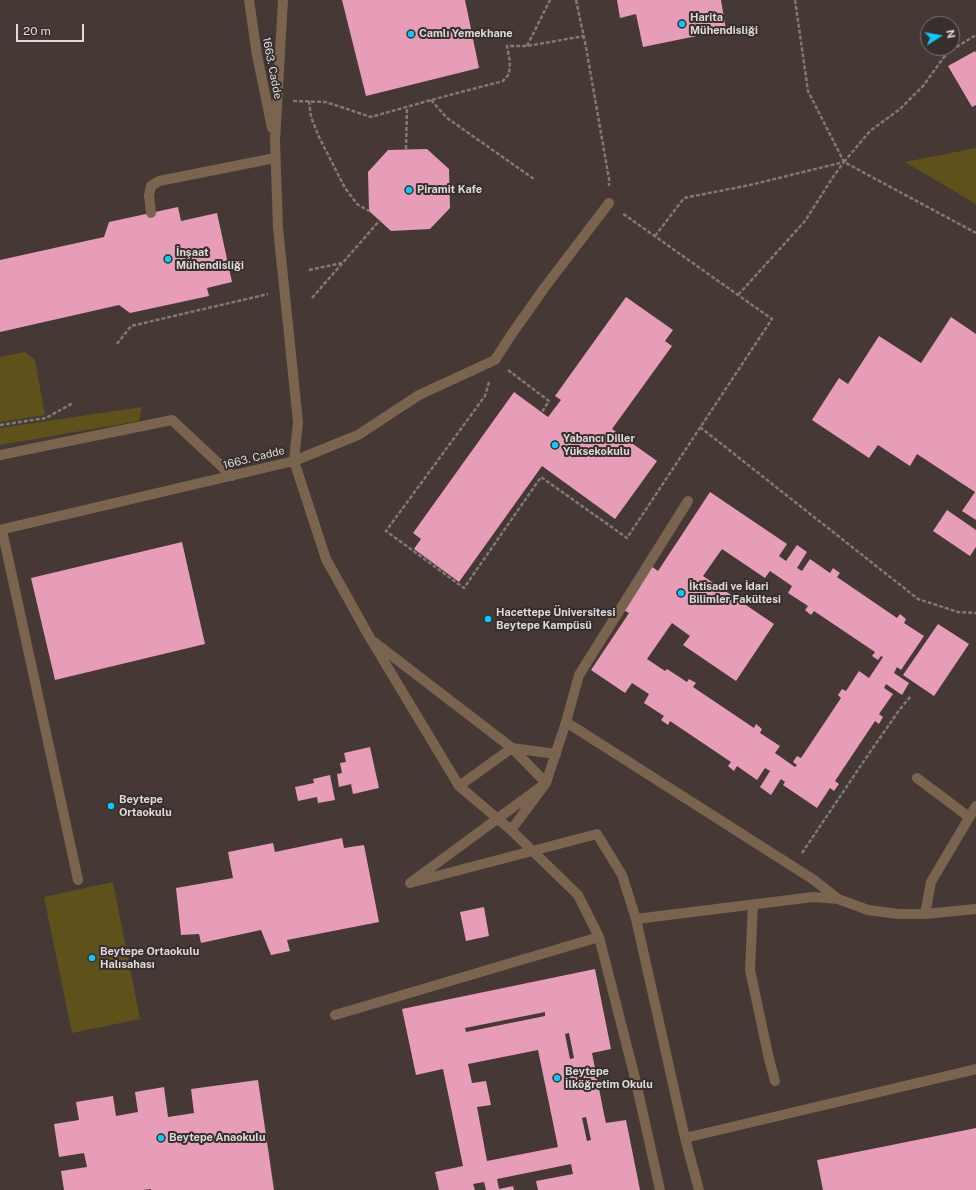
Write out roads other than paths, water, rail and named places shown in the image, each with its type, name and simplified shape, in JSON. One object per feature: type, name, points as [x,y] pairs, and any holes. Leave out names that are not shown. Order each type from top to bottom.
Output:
[{"type":"street","name":"1663. Cadde","points":[[249,0],[257,56],[275,140]]},
{"type":"street","name":"1663. Cadde","points":[[1,530],[294,461],[298,422],[278,228],[275,158],[283,0]]},
{"type":"street","points":[[151,213],[151,186],[159,181],[275,158]]},
{"type":"street","points":[[609,203],[541,293],[495,360],[418,395],[358,435],[294,461],[326,559],[370,638],[459,786],[511,830],[578,895],[599,937],[635,1078],[660,1190]]},
{"type":"street","points":[[0,455],[172,420],[232,476]]},
{"type":"street","points":[[511,830],[546,783],[566,722],[579,675],[688,501]]},
{"type":"street","points":[[1,530],[78,880]]},
{"type":"street","points":[[370,638],[512,748],[546,783]]},
{"type":"street","points":[[566,722],[814,880],[838,899]]},
{"type":"street","points":[[459,786],[512,748],[556,754]]},
{"type":"street","points":[[917,778],[969,818]]},
{"type":"street","points":[[546,783],[410,883],[597,834],[622,875],[636,919],[685,1138],[699,1190]]},
{"type":"street","points":[[925,914],[931,882],[976,806]]},
{"type":"street","points":[[636,919],[813,897],[838,899],[868,910],[898,914],[925,914],[976,909]]},
{"type":"street","points":[[753,905],[750,970],[769,1059],[776,1081]]},
{"type":"street","points":[[335,1015],[599,937]]},
{"type":"street","points":[[685,1138],[976,1069]]},
{"type":"place","name":"Harita Mühendisliği","points":[[682,24]]},
{"type":"place","name":"Camlı Yemekhane","points":[[411,34]]},
{"type":"place","name":"Piramit Kafe","points":[[409,190]]},
{"type":"place","name":"İnşaat Mühendisliği","points":[[168,259]]},
{"type":"place","name":"Yabancı Diller Yüksekokulu","points":[[555,445]]},
{"type":"place","name":"İktisadi ve İdari Bilimler Fakültesi","points":[[681,593]]},
{"type":"place","name":"Hacettepe Üniversitesi Beytepe Kampüsü","points":[[488,619]]},
{"type":"place","name":"Beytepe Ortaokulu","points":[[111,806]]},
{"type":"place","name":"Beytepe Ortaokulu Halısahası","points":[[92,958]]},
{"type":"place","name":"Beytepe İlköğretim Okulu","points":[[557,1078]]},
{"type":"place","name":"Beytepe Anaokulu","points":[[161,1138]]}]
